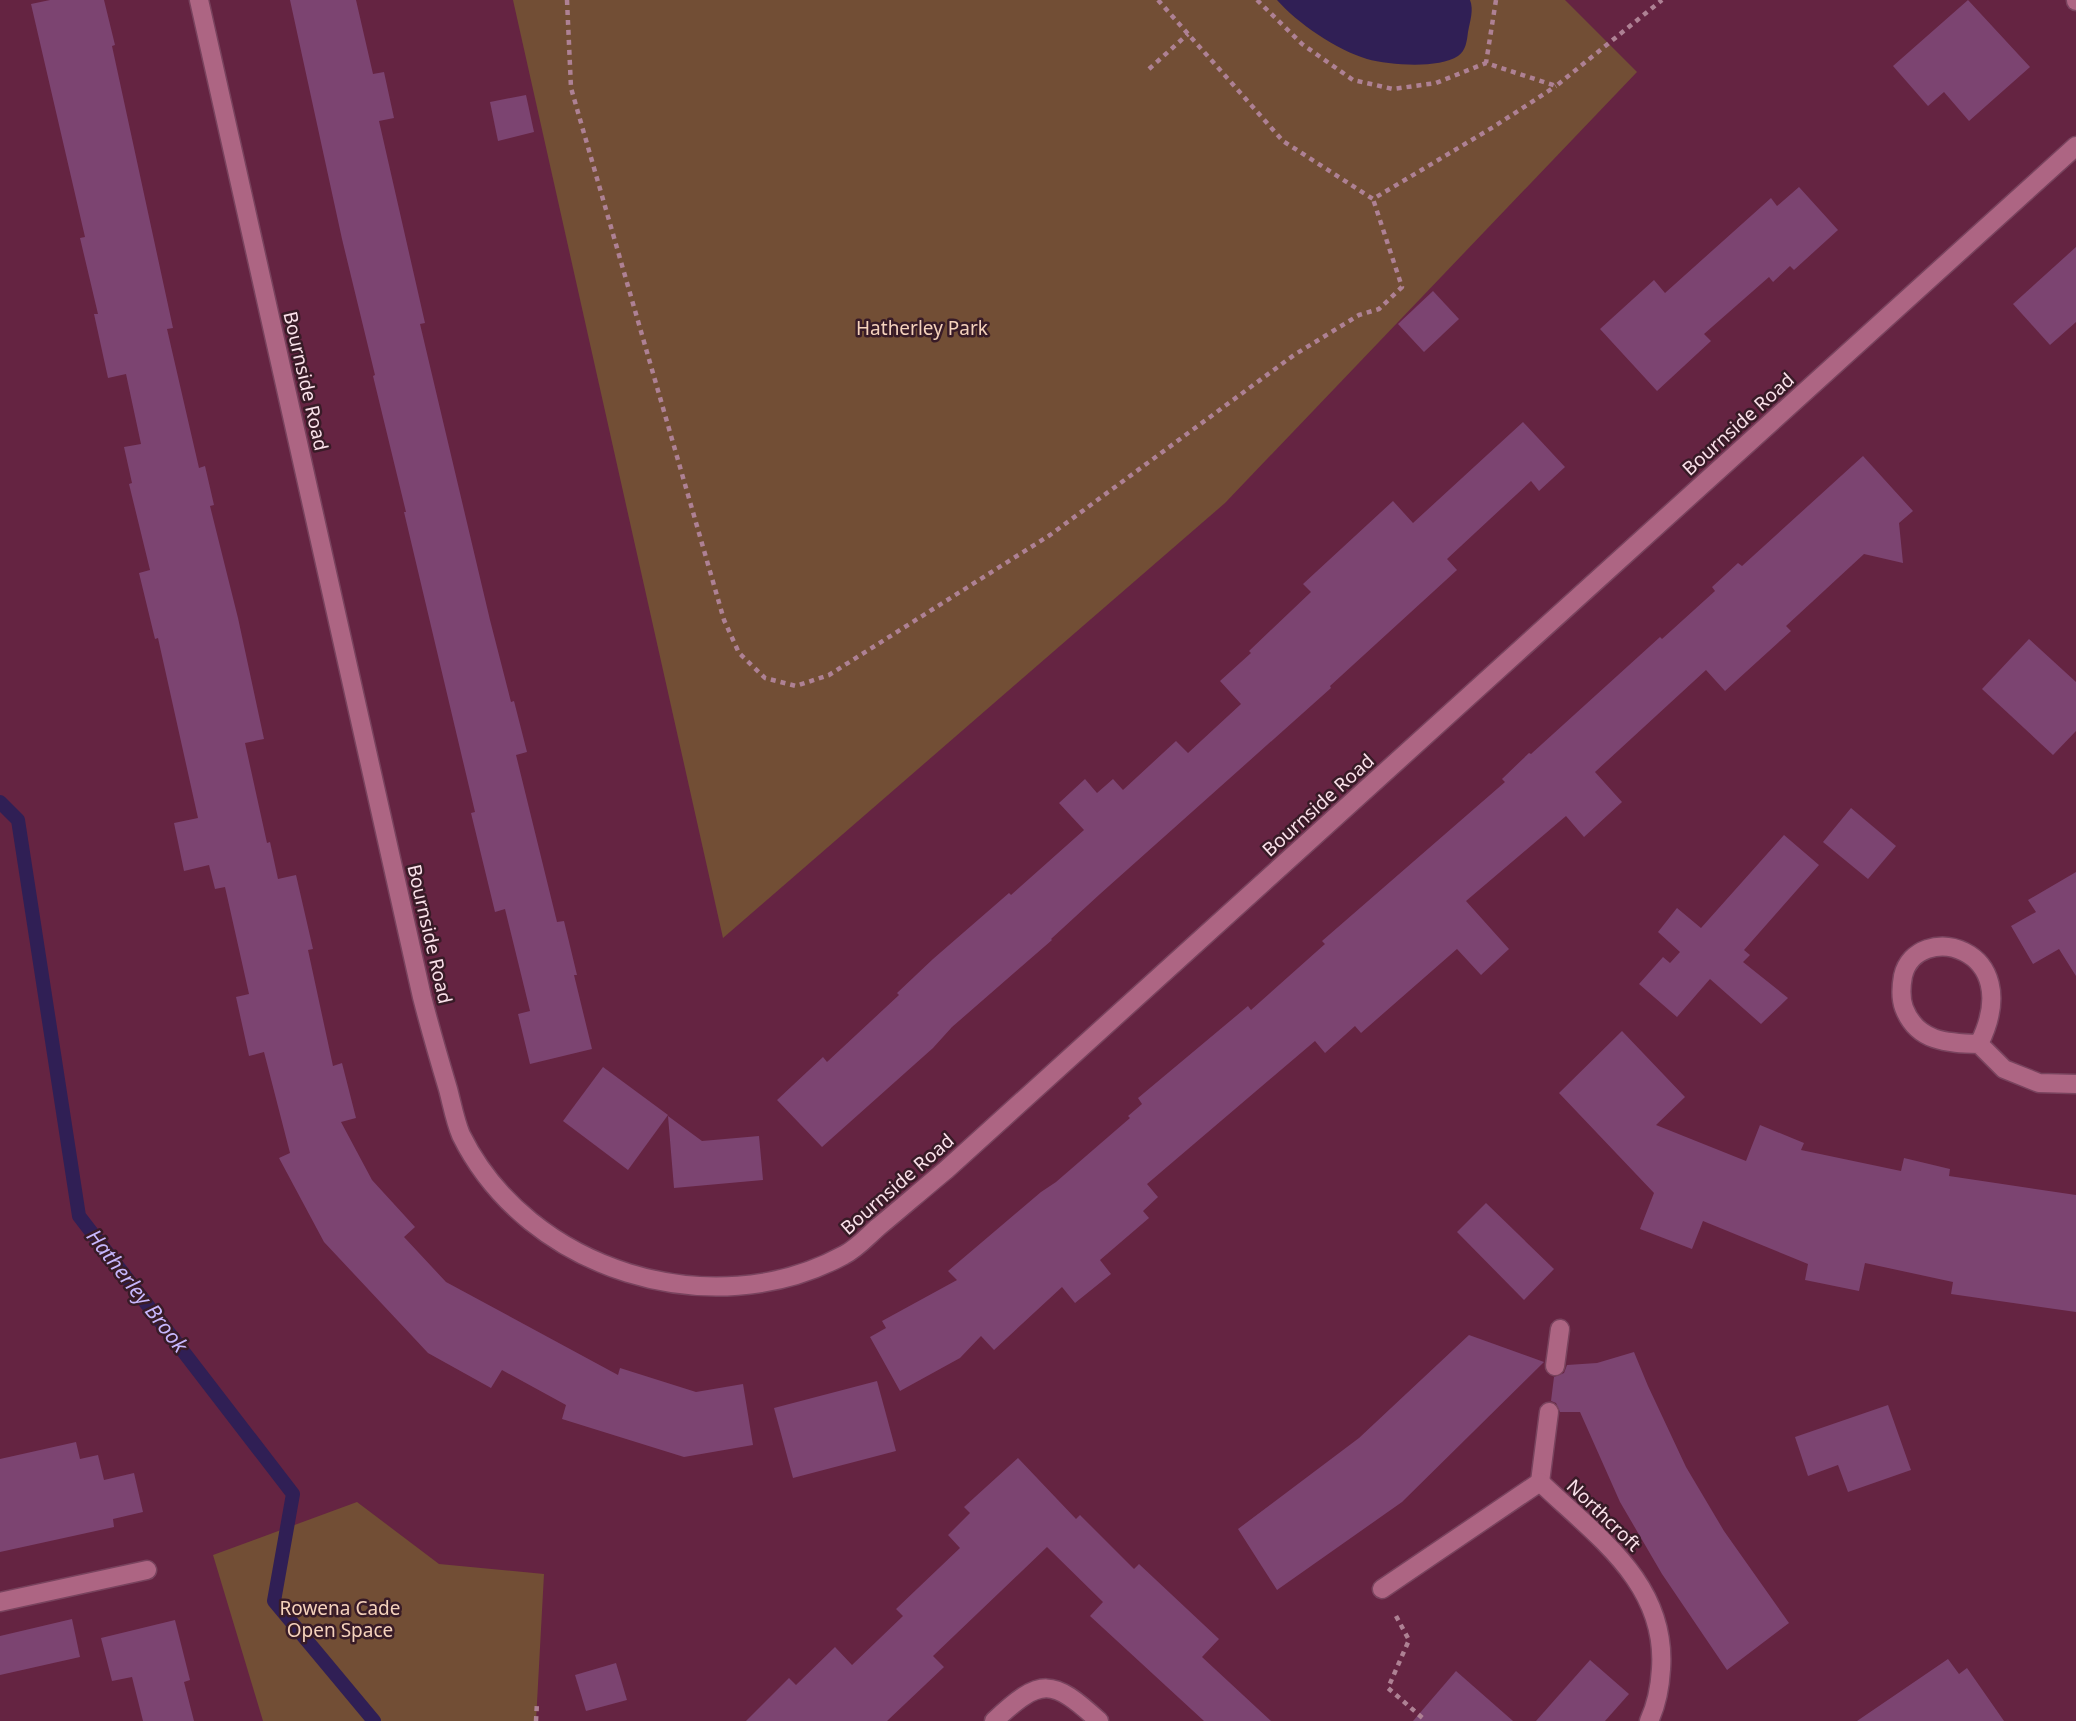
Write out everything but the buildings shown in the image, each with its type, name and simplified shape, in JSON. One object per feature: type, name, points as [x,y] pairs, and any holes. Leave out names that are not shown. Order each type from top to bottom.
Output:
[{"type":"street","name":"Bournside Road","points":[[199,0],[419,984],[460,1133],[481,1167],[506,1198],[535,1224],[567,1247],[632,1275],[684,1286],[726,1287],[768,1283],[808,1272],[847,1254],[946,1170],[2076,146]]},
{"type":"street","points":[[1979,1044],[1987,1029],[1992,996],[1990,979],[1982,965],[1957,948],[1926,950],[1913,958],[1904,971],[1902,1003],[1908,1018],[1927,1037],[1940,1041],[1979,1044],[2004,1069],[2039,1083],[2076,1084]]},
{"type":"street","points":[[1556,1366],[1560,1329]]},
{"type":"street","points":[[1540,1482],[1549,1412]]},
{"type":"street","name":"Northcroft","points":[[1382,1589],[1540,1482],[1626,1564],[1645,1591],[1657,1621],[1662,1654],[1660,1686],[1649,1721]]},
{"type":"street","points":[[0,1602],[147,1570]]},
{"type":"street","points":[[994,1721],[1025,1694],[1042,1687],[1060,1690],[1099,1721]]},
{"type":"path","points":[[567,0],[571,88],[724,620],[738,653],[756,670],[765,678],[796,686],[829,674],[1050,535],[1294,355],[1359,316],[1379,309],[1402,287],[1373,199],[1283,141],[1158,0]]},
{"type":"path","points":[[1258,0],[1303,44],[1353,80],[1393,89],[1436,83],[1486,63],[1556,86]]},
{"type":"path","points":[[1486,63],[1496,0]]},
{"type":"path","points":[[1373,199],[1556,86],[1662,0]]},
{"type":"path","points":[[1149,69],[1188,34]]},
{"type":"path","points":[[1382,1589],[1409,1640],[1388,1688],[1426,1721]]},
{"type":"path","points":[[536,1721],[537,1702]]},
{"type":"green space","name":"Hatherley Park","points":[[513,0],[1565,0],[1637,72],[1225,503],[723,938]]},
{"type":"green space","name":"Rowena Cade Open Space","points":[[357,1502],[439,1564],[544,1574],[536,1721],[263,1721],[213,1555]]},
{"type":"shaded area","points":[[1277,0],[1470,0],[1472,12],[1466,45],[1458,56],[1439,63],[1401,64],[1367,59],[1343,49],[1306,26]]},
{"type":"waterway","name":"Hatherley Brook","points":[[0,802],[18,820],[79,1216],[293,1494],[274,1601],[374,1721]]}]
